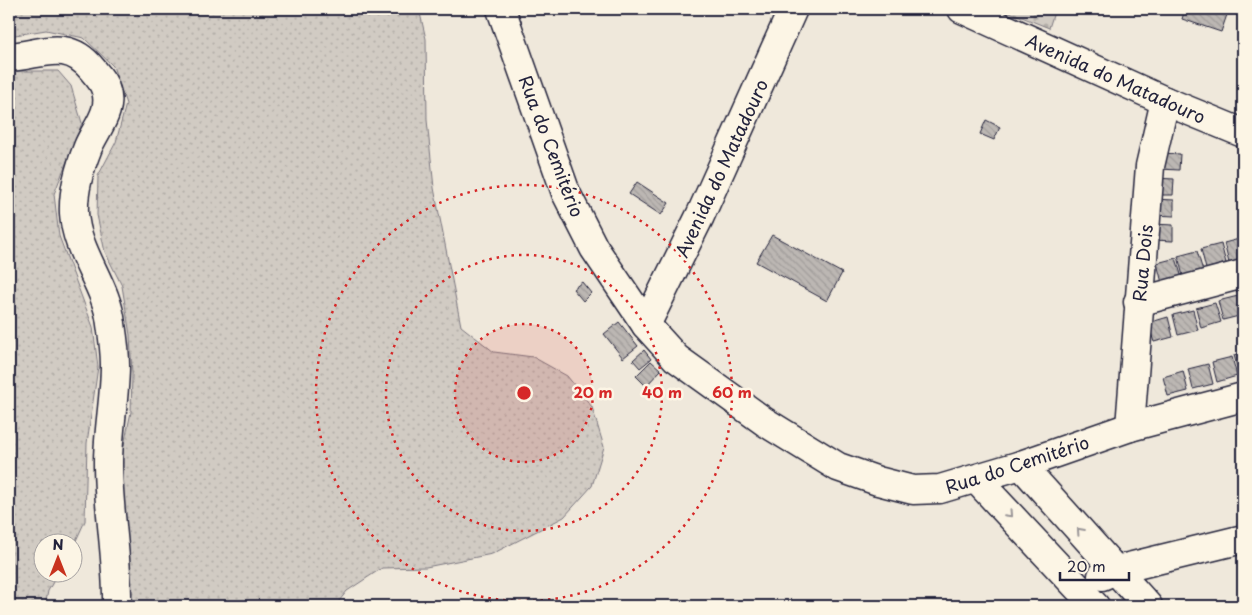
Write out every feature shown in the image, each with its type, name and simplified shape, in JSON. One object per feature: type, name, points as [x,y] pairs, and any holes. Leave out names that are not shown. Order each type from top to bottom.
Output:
[{"type":"street","name":"Rua do Cemitério","points":[[501,9],[566,193],[594,248],[646,325],[676,358],[765,422],[838,467],[878,481],[913,490],[940,489],[976,479],[1130,427],[1243,398]]},
{"type":"street","name":"Avenida do Matadouro","points":[[646,325],[700,216],[792,9]]},
{"type":"street","name":"Avenida do Matadouro","points":[[962,9],[1165,101],[1243,133]]},
{"type":"street","points":[[12,57],[52,50],[70,52],[86,61],[101,80],[107,96],[105,117],[88,147],[81,168],[74,204],[74,217],[80,239],[104,293],[111,322],[115,364],[108,461],[108,489],[116,553],[117,606]]},
{"type":"street","name":"Rua Dois","points":[[1130,427],[1138,302],[1150,166],[1165,101]]},
{"type":"street","points":[[1138,302],[1243,274]]},
{"type":"street","points":[[1021,464],[1148,606]]},
{"type":"street","points":[[976,479],[1086,596],[1116,570],[1243,539]]},
{"type":"green space","points":[[9,9],[419,9],[426,39],[427,120],[434,188],[461,326],[494,352],[533,357],[567,376],[592,407],[604,447],[592,486],[564,517],[492,554],[426,567],[382,568],[347,591],[335,606],[125,606],[120,488],[123,450],[131,412],[130,335],[122,286],[105,252],[97,215],[98,176],[116,142],[126,104],[113,66],[84,38],[46,30],[9,36]]},
{"type":"green space","points":[[1002,9],[1055,9],[1049,28]]},
{"type":"green space","points":[[9,71],[58,71],[71,86],[82,123],[54,194],[59,236],[93,327],[98,367],[87,443],[85,521],[80,532],[32,532],[32,582],[53,582],[48,591],[45,606],[9,606]]},
{"type":"building","points":[[1185,9],[1229,9],[1221,32],[1182,19]]},
{"type":"building","points":[[986,120],[1000,127],[994,140],[980,134]]},
{"type":"building","points":[[1160,153],[1180,154],[1179,170],[1159,169]]},
{"type":"building","points":[[1154,178],[1174,179],[1173,195],[1154,195]]},
{"type":"building","points":[[637,182],[669,203],[661,215],[629,194]]},
{"type":"building","points":[[1154,199],[1174,200],[1174,216],[1154,215]]},
{"type":"building","points":[[1153,224],[1173,225],[1173,241],[1153,240]]},
{"type":"building","points":[[772,235],[842,273],[827,301],[756,262]]},
{"type":"building","points":[[1243,238],[1243,259],[1229,263],[1224,243]]},
{"type":"building","points":[[1221,244],[1226,263],[1206,269],[1201,249]]},
{"type":"building","points":[[1197,251],[1203,271],[1183,276],[1178,256]]},
{"type":"building","points":[[1176,258],[1182,278],[1162,283],[1157,263]]},
{"type":"building","points":[[582,282],[591,293],[583,301],[573,289]]},
{"type":"building","points":[[1238,296],[1243,315],[1223,320],[1218,301]]},
{"type":"building","points":[[1215,303],[1221,322],[1201,328],[1196,308]]},
{"type":"building","points":[[1193,310],[1198,330],[1178,335],[1173,315]]},
{"type":"building","points":[[1168,317],[1173,337],[1154,342],[1148,323]]},
{"type":"building","points":[[619,322],[638,346],[623,358],[604,334]]},
{"type":"building","points":[[644,350],[651,359],[640,368],[633,360]]},
{"type":"building","points":[[1243,352],[1243,373],[1239,374],[1234,355]]},
{"type":"building","points":[[1232,357],[1237,376],[1217,382],[1212,362]]},
{"type":"building","points":[[651,361],[661,370],[646,386],[636,376]]},
{"type":"building","points":[[1208,364],[1213,384],[1193,389],[1188,369]]},
{"type":"building","points":[[1183,371],[1188,391],[1168,396],[1163,377]]}]
